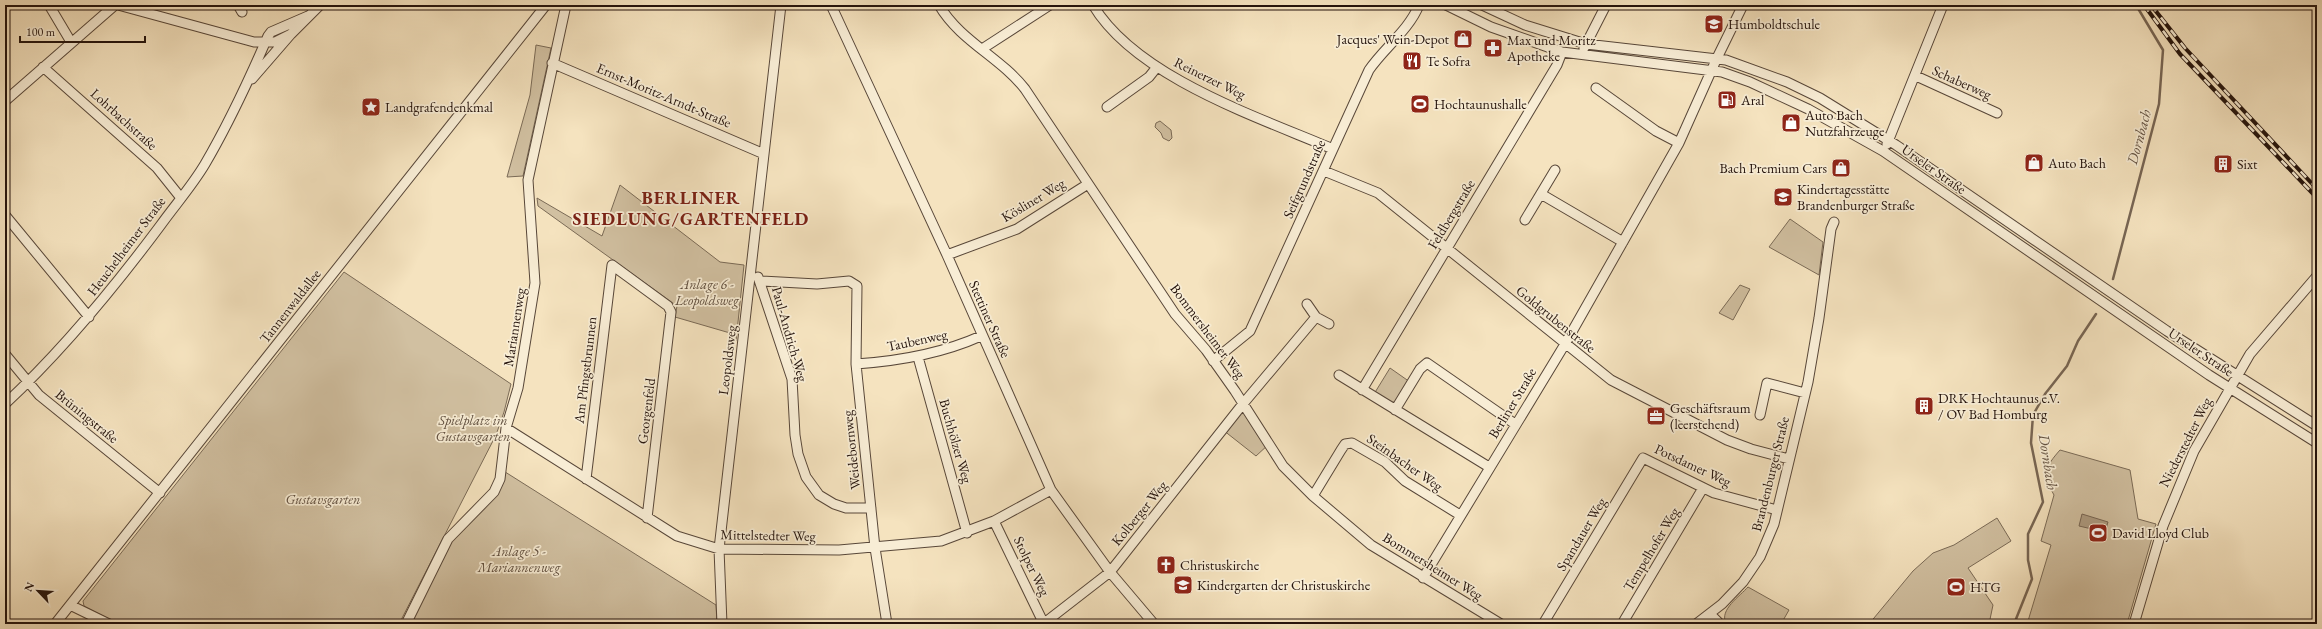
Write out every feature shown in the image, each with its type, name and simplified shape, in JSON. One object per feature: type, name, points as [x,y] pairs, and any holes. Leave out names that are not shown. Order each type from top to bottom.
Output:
[{"type":"street","points":[[49,5],[71,42]]},
{"type":"street","points":[[5,101],[43,66],[115,5]]},
{"type":"street","points":[[118,5],[264,43]]},
{"type":"street","name":"Heuchelheimer Straße","points":[[245,87],[291,34],[320,5]]},
{"type":"street","name":"Tannenwaldallee","points":[[54,624],[160,493],[546,5]]},
{"type":"street","name":"Mariannenweg","points":[[406,624],[448,538],[494,492],[498,486],[503,459],[506,428],[518,388],[535,283],[528,180],[552,63],[566,5]]},
{"type":"street","name":"Leopoldsweg","points":[[722,624],[719,549],[781,5]]},
{"type":"street","name":"Stettiner Straße","points":[[831,5],[947,255],[1051,490],[1110,572],[1154,624]]},
{"type":"street","name":"Bommersheimer Weg","points":[[939,5],[953,25],[1012,73],[1020,83],[1175,314],[1213,360],[1283,466],[1313,496],[1371,545],[1501,624]]},
{"type":"street","points":[[982,49],[1050,5]]},
{"type":"street","name":"Reinerzer Weg","points":[[1093,5],[1116,35],[1157,67],[1199,90],[1333,149]]},
{"type":"street","name":"Seifgrundstraße","points":[[1213,360],[1250,330],[1369,70],[1380,54],[1411,21],[1419,5]]},
{"type":"street","name":"Urseler Straße","points":[[1446,5],[1490,27],[1562,52],[1712,70],[1750,82],[1837,123],[1883,151],[2229,388],[2317,442]]},
{"type":"street","name":"Urseler Straße","points":[[1482,5],[1525,25],[1586,44],[1717,58],[1749,67],[1787,82],[1820,98],[1889,141],[2134,309],[2236,376],[2317,426]]},
{"type":"street","points":[[1581,55],[1606,5]]},
{"type":"street","name":"Berliner Straße","points":[[1423,578],[1515,424],[1565,344],[1679,143],[1717,58],[1743,5]]},
{"type":"street","name":"Schaberweg","points":[[1883,151],[1889,141],[1916,76],[1943,5]]},
{"type":"street","name":"Heuchelheimer Straße","points":[[5,404],[28,383],[89,317],[123,276],[181,198],[204,165],[245,87],[264,43],[271,32],[308,16]]},
{"type":"street","name":"Heuchelheimer Straße","points":[[264,43],[275,42],[291,34]]},
{"type":"street","name":"Feldbergstraße","points":[[1362,390],[1557,65],[1562,52]]},
{"type":"street","name":"Ernst-Moritz-Arndt-Straße","points":[[552,63],[764,154]]},
{"type":"street","name":"Lohrbachstraße","points":[[43,66],[157,168],[181,198]]},
{"type":"street","points":[[1107,107],[1149,77],[1157,67]]},
{"type":"street","name":"Schaberweg","points":[[1916,76],[1997,113]]},
{"type":"street","points":[[1596,88],[1656,131],[1679,143]]},
{"type":"street","points":[[1525,220],[1555,170]]},
{"type":"street","name":"Goldgrubenstraße","points":[[1324,171],[1378,193],[1604,375],[1666,410],[1740,445],[1789,459]]},
{"type":"street","name":"Kösliner Weg","points":[[947,255],[1017,229],[1088,184]]},
{"type":"street","points":[[1541,194],[1623,242]]},
{"type":"street","points":[[5,215],[89,317]]},
{"type":"street","name":"Brandenburger Straße","points":[[1696,624],[1710,614],[1748,575],[1768,540],[1777,510],[1805,393],[1819,318],[1831,229],[1834,222]]},
{"type":"street","name":"Georgenfeld","points":[[612,265],[670,307],[671,321],[647,518]]},
{"type":"street","name":"Am Pfingstbrunnen","points":[[586,479],[612,265]]},
{"type":"street","name":"Paul-Andrich-Weg","points":[[752,266],[760,281],[792,380],[795,436],[798,454],[806,477],[819,495],[834,504],[846,508],[871,508]]},
{"type":"street","name":"Niederstedter Weg","points":[[2134,624],[2173,496],[2194,451],[2236,376],[2256,346],[2317,276]]},
{"type":"street","name":"Weidebornweg","points":[[760,281],[817,284],[845,281],[854,282],[858,287],[856,364],[875,548],[887,624]]},
{"type":"street","points":[[1306,304],[1316,317],[1329,324]]},
{"type":"street","name":"Kolberger Weg","points":[[1043,624],[1110,572],[1242,405],[1316,317]]},
{"type":"street","name":"Taubenweg","points":[[856,364],[918,357],[948,349],[982,336]]},
{"type":"street","name":"Brüningstraße","points":[[5,354],[39,395],[160,493]]},
{"type":"street","name":"Buchhölzer Weg","points":[[918,357],[967,533]]},
{"type":"street","points":[[1395,410],[1426,363],[1515,424]]},
{"type":"street","points":[[1338,375],[1489,467]]},
{"type":"street","name":"Brandenburger Straße","points":[[1760,415],[1767,383],[1805,393]]},
{"type":"street","name":"Mittelstedter Weg","points":[[506,428],[677,536],[719,549],[805,550],[875,548],[941,541],[967,533],[994,521],[1051,490]]},
{"type":"street","name":"Steinbacher Weg","points":[[1313,496],[1340,450],[1345,444],[1352,443],[1385,462],[1405,481],[1460,515]]},
{"type":"street","name":"Potsdamer Weg","points":[[1643,458],[1718,494],[1777,510]]},
{"type":"street","name":"Spandauer Weg","points":[[1543,624],[1643,458]]},
{"type":"street","name":"Tempelhofer Weg","points":[[1622,624],[1703,488]]},
{"type":"street","name":"Stolper Weg","points":[[994,521],[1043,624]]},
{"type":"street","points":[[70,605],[109,624]]},
{"type":"street","points":[[1710,614],[1720,624]]},
{"type":"green space","points":[[536,45],[551,48],[523,176],[507,177],[530,95]]},
{"type":"green space","points":[[1160,121],[1171,130],[1172,138],[1169,141],[1163,138],[1161,133],[1155,127],[1156,123]]},
{"type":"green space","name":"Anlage 6 - Leopoldsweg","points":[[620,185],[720,262],[744,265],[736,341],[730,333],[675,317],[677,306],[538,206],[537,198],[602,236]]},
{"type":"green space","points":[[1790,219],[1823,242],[1819,275],[1769,247]]},
{"type":"green space","name":"Gustavsgarten","points":[[344,272],[511,384],[496,435],[399,624],[119,624],[84,606],[83,601]]},
{"type":"green space","points":[[1740,285],[1750,289],[1733,320],[1719,313]]},
{"type":"green space","points":[[1390,368],[1410,382],[1398,401],[1390,403],[1374,394]]},
{"type":"green space","points":[[1242,405],[1269,444],[1256,456],[1223,430]]},
{"type":"green space","name":"David Lloyd Club","points":[[2060,450],[2130,470],[2138,519],[2156,524],[2127,624],[2037,624],[2028,621],[2051,545],[2041,541],[2054,495],[2048,482],[2047,471],[2051,461]]},
{"type":"green space","name":"Anlage 5 - Mariannenweg","points":[[502,470],[716,605],[717,624],[406,624],[448,539],[494,492]]},
{"type":"green space","points":[[1997,518],[2011,541],[1968,568],[1993,605],[1989,624],[1939,624],[1935,621],[1937,624],[1869,624],[1913,571],[1933,553],[1954,545]]},
{"type":"green space","points":[[1748,587],[1789,610],[1781,624],[1726,623],[1725,613],[1728,608]]},
{"type":"shaded area","points":[[2082,514],[2108,522],[2105,532],[2079,526]]},
{"type":"waterway","name":"Dornbach","points":[[2113,279],[2159,104],[2163,50],[2136,5]]},
{"type":"waterway","name":"Dornbach","points":[[2014,624],[2032,579],[2028,560],[2028,534],[2043,502],[2031,443],[2033,415],[2045,394],[2067,366],[2078,341],[2096,314]]},
{"type":"railway","points":[[2144,5],[2180,54],[2317,198]]},
{"type":"railway","points":[[2151,5],[2185,48],[2317,189]]},
{"type":"place","name":"Humboldtschule","points":[[1714,24]]},
{"type":"place","name":"Jacques' Wein-Depot","points":[[1463,39]]},
{"type":"place","name":"Max und Moritz Apotheke","points":[[1493,48]]},
{"type":"place","name":"Te Sofra","points":[[1412,61]]},
{"type":"place","name":"Aral","points":[[1727,100]]},
{"type":"place","name":"Hochtaunushalle","points":[[1420,104]]},
{"type":"place","name":"Landgrafendenkmal","points":[[371,107]]},
{"type":"place","name":"Auto Bach Nutzfahrzeuge","points":[[1791,123]]},
{"type":"place","name":"Auto Bach","points":[[2034,163]]},
{"type":"place","name":"Sixt","points":[[2223,164]]},
{"type":"place","name":"Bach Premium Cars","points":[[1841,168]]},
{"type":"place","name":"Kindertagesstätte Brandenburger Straße","points":[[1783,197]]},
{"type":"place","name":"DRK Hochtaunus e.V. / OV Bad Homburg","points":[[1924,406]]},
{"type":"place","name":"Geschäftsraum (leerstehend)","points":[[1656,416]]},
{"type":"place","name":"David Lloyd Club","points":[[2098,533]]},
{"type":"place","name":"Christuskirche","points":[[1166,565]]},
{"type":"place","name":"Kindergarten der Christuskirche","points":[[1183,585]]},
{"type":"place","name":"HTG","points":[[1956,587]]},
{"type":"district","name":"BERLINER SIEDLUNG/GARTENFELD","points":[[691,208]]},
{"type":"park label","name":"Spielplatz im Gustavsgarten","points":[[473,428]]}]
